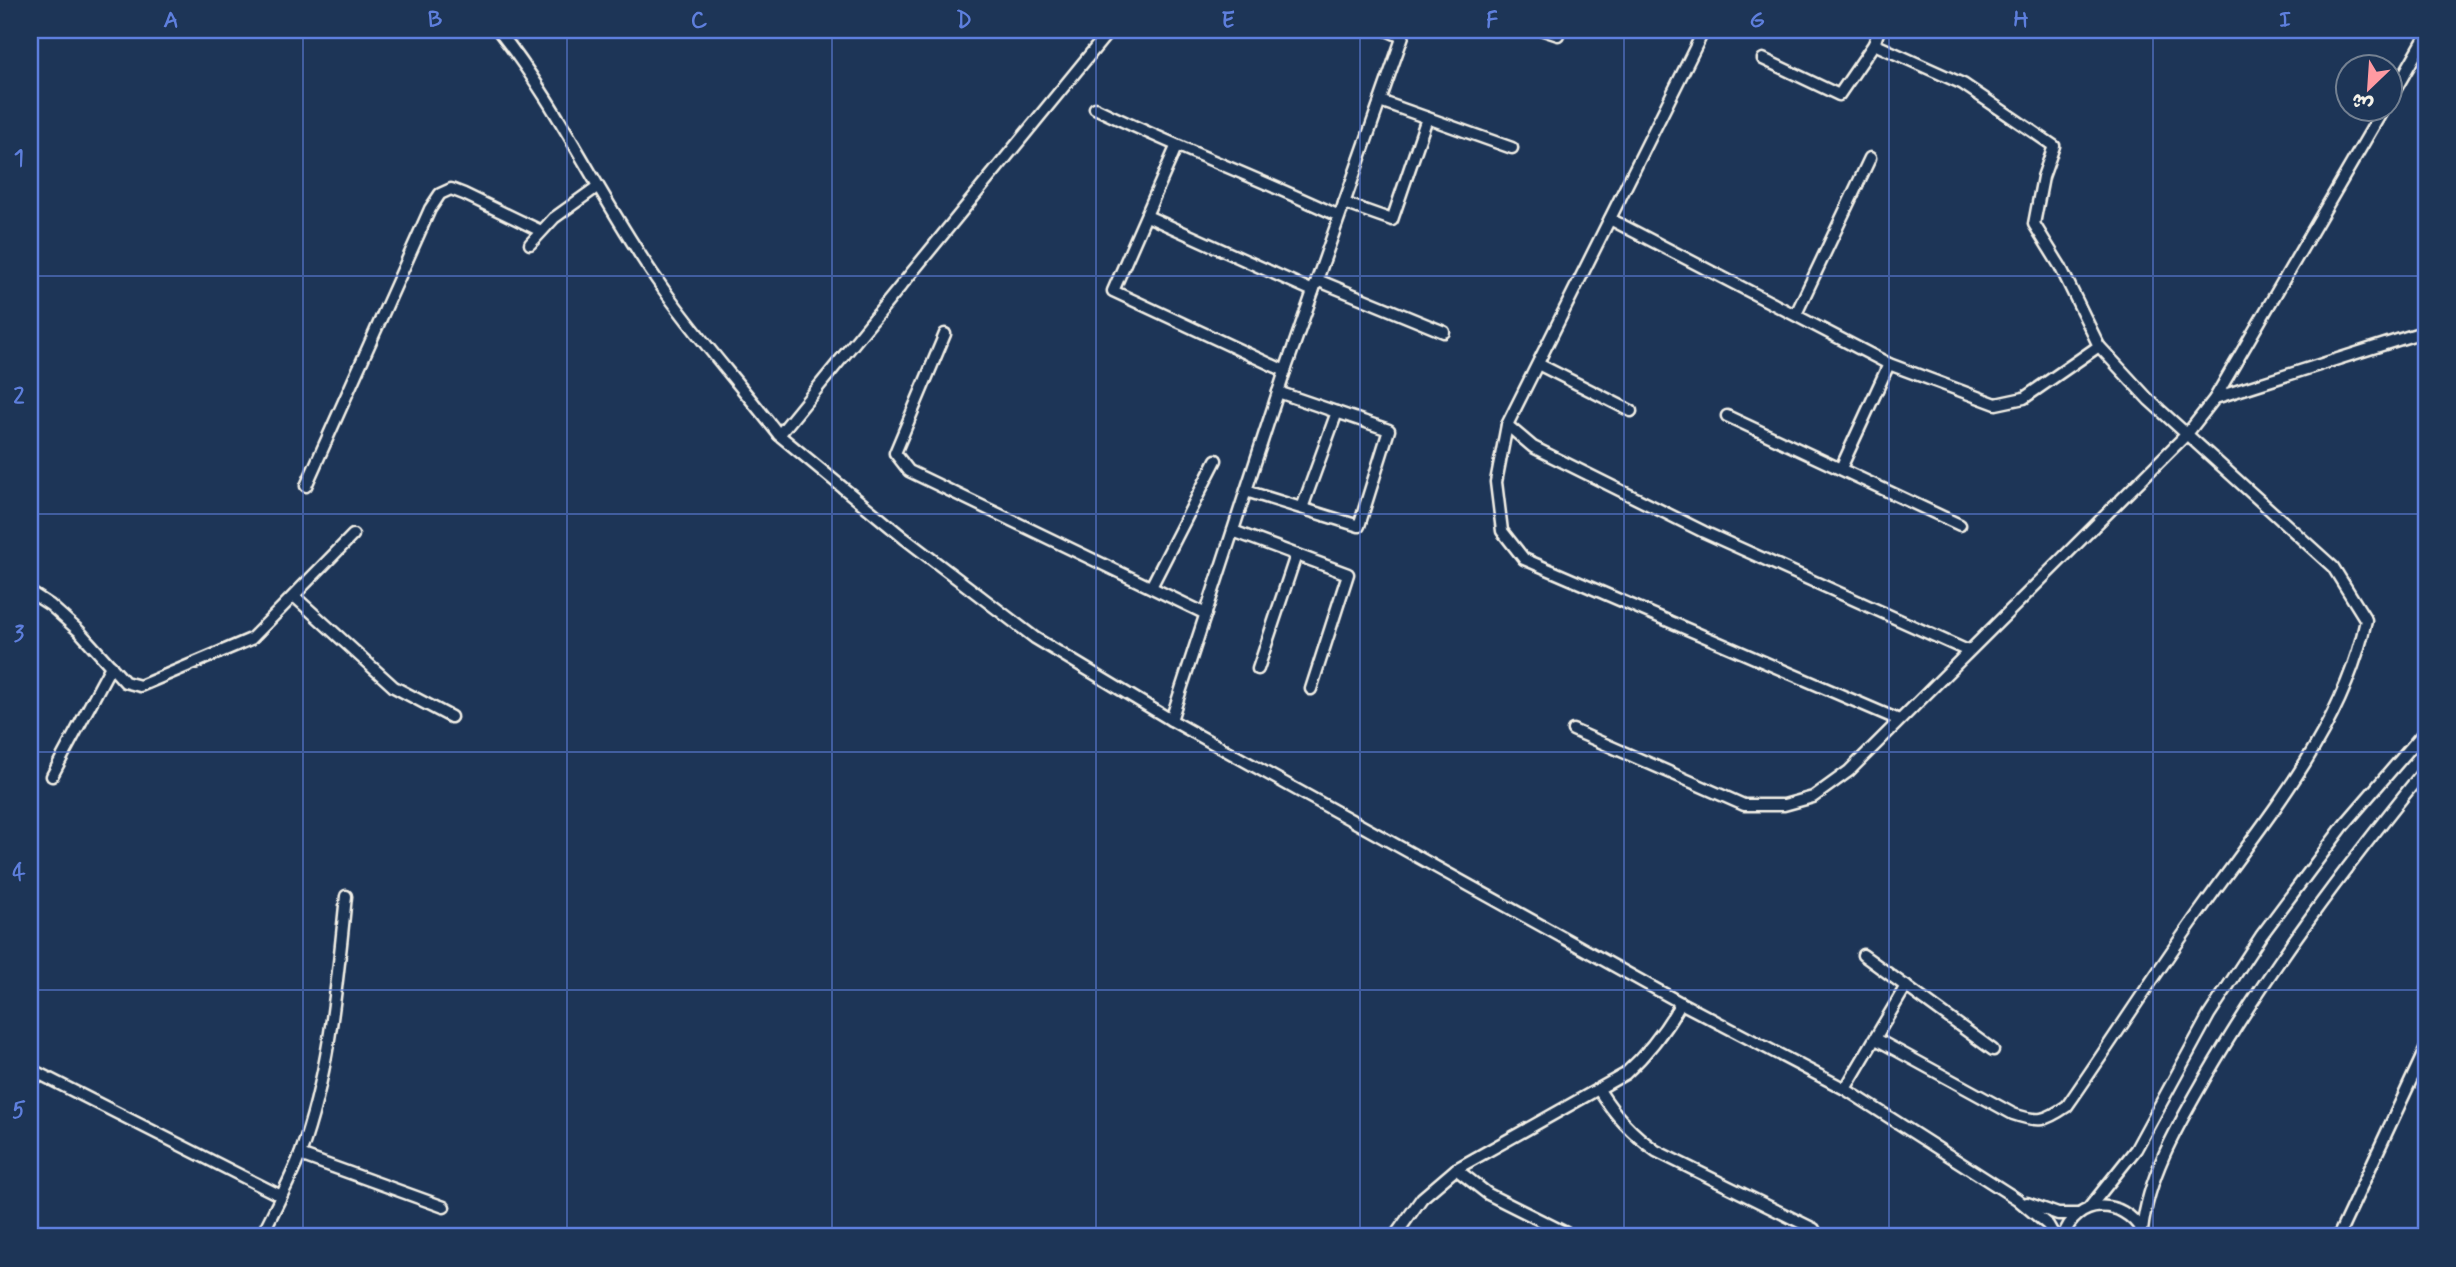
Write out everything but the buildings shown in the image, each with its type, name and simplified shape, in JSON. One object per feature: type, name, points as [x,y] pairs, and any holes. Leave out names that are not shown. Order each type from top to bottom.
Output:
[{"type":"lane","points":[[498,30],[552,104],[597,187],[658,282],[779,435],[904,538],[1035,638],[1171,720],[1681,1003],[1845,1089],[2017,1199],[2048,1225],[2055,1237]]},
{"type":"lane","points":[[779,435],[1110,30]]},
{"type":"lane","points":[[1171,720],[1285,371],[1404,34],[1386,30]]},
{"type":"lane","points":[[1543,30],[1558,35]]},
{"type":"lane","points":[[1704,30],[1609,219],[1540,365],[1507,425],[1496,482],[1502,531],[1524,559],[1899,720]]},
{"type":"lane","points":[[1763,59],[1839,95],[1874,44],[1879,30]]},
{"type":"lane","points":[[2404,73],[2426,36]]},
{"type":"lane","points":[[1874,44],[1963,84],[2054,146],[2043,177],[2034,224],[2060,266],[2099,346],[2149,400],[2333,567],[2366,620],[2359,656],[2300,775],[2203,905],[2067,1106],[2048,1119],[2030,1120],[2013,1114],[1876,1039]]},
{"type":"lane","points":[[1380,101],[1511,148]]},
{"type":"lane","points":[[1095,108],[1176,147],[1256,177],[1339,216]]},
{"type":"lane","points":[[1344,203],[1392,220],[1427,118]]},
{"type":"lane","points":[[1573,730],[1744,805],[1784,805],[1813,797],[1849,771],[2187,434],[2215,398],[2376,122]]},
{"type":"lane","points":[[1176,147],[1113,291],[1285,371]]},
{"type":"lane","points":[[1796,314],[1870,158]]},
{"type":"lane","points":[[530,244],[597,187]]},
{"type":"lane","points":[[306,486],[430,209],[440,194],[451,189],[541,232]]},
{"type":"lane","points":[[1147,216],[1313,291]]},
{"type":"lane","points":[[1609,219],[1889,364],[1996,404],[2024,398],[2099,346]]},
{"type":"lane","points":[[1317,280],[1444,332]]},
{"type":"lane","points":[[2215,398],[2426,331]]},
{"type":"lane","points":[[945,334],[895,453],[909,471],[1206,614]]},
{"type":"lane","points":[[1841,468],[1889,364]]},
{"type":"lane","points":[[1540,365],[1631,411]]},
{"type":"lane","points":[[1246,491],[1359,526],[1389,430],[1278,392]]},
{"type":"lane","points":[[1301,508],[1337,412]]},
{"type":"lane","points":[[1727,416],[1960,525]]},
{"type":"lane","points":[[1507,425],[1533,447],[1704,532],[1968,651]]},
{"type":"lane","points":[[1151,587],[1216,460]]},
{"type":"lane","points":[[1233,531],[1348,574],[1311,689]]},
{"type":"lane","points":[[30,592],[60,614],[125,682],[132,685],[147,684],[251,639],[353,535]]},
{"type":"lane","points":[[1258,668],[1296,555]]},
{"type":"lane","points":[[293,596],[394,687],[451,717]]},
{"type":"lane","points":[[52,776],[111,666]]},
{"type":"lane","points":[[2063,1237],[2078,1214],[2089,1208],[2136,1149],[2209,1015],[2261,936],[2344,825],[2426,730]]},
{"type":"lane","points":[[2143,1234],[2150,1191],[2176,1129],[2234,1029],[2364,845],[2426,768]]},
{"type":"lane","points":[[261,1237],[300,1154],[331,1033],[346,897]]},
{"type":"lane","points":[[1863,955],[1993,1050]]},
{"type":"lane","points":[[1845,1089],[1906,986]]},
{"type":"lane","points":[[1394,1237],[1422,1198],[1456,1169],[1625,1074],[1647,1054],[1666,1030],[1681,1003]]},
{"type":"lane","points":[[2338,1237],[2426,1048]]},
{"type":"lane","points":[[30,1069],[281,1196]]},
{"type":"lane","points":[[1599,1090],[1614,1114],[1633,1134],[1656,1151],[1814,1229]]},
{"type":"lane","points":[[300,1154],[444,1207]]},
{"type":"lane","points":[[1456,1169],[1488,1194],[1574,1237]]},
{"type":"lane","points":[[2017,1199],[2058,1214],[2078,1214]]},
{"type":"lane","points":[[2089,1208],[2114,1207],[2135,1220],[2143,1234]]}]
